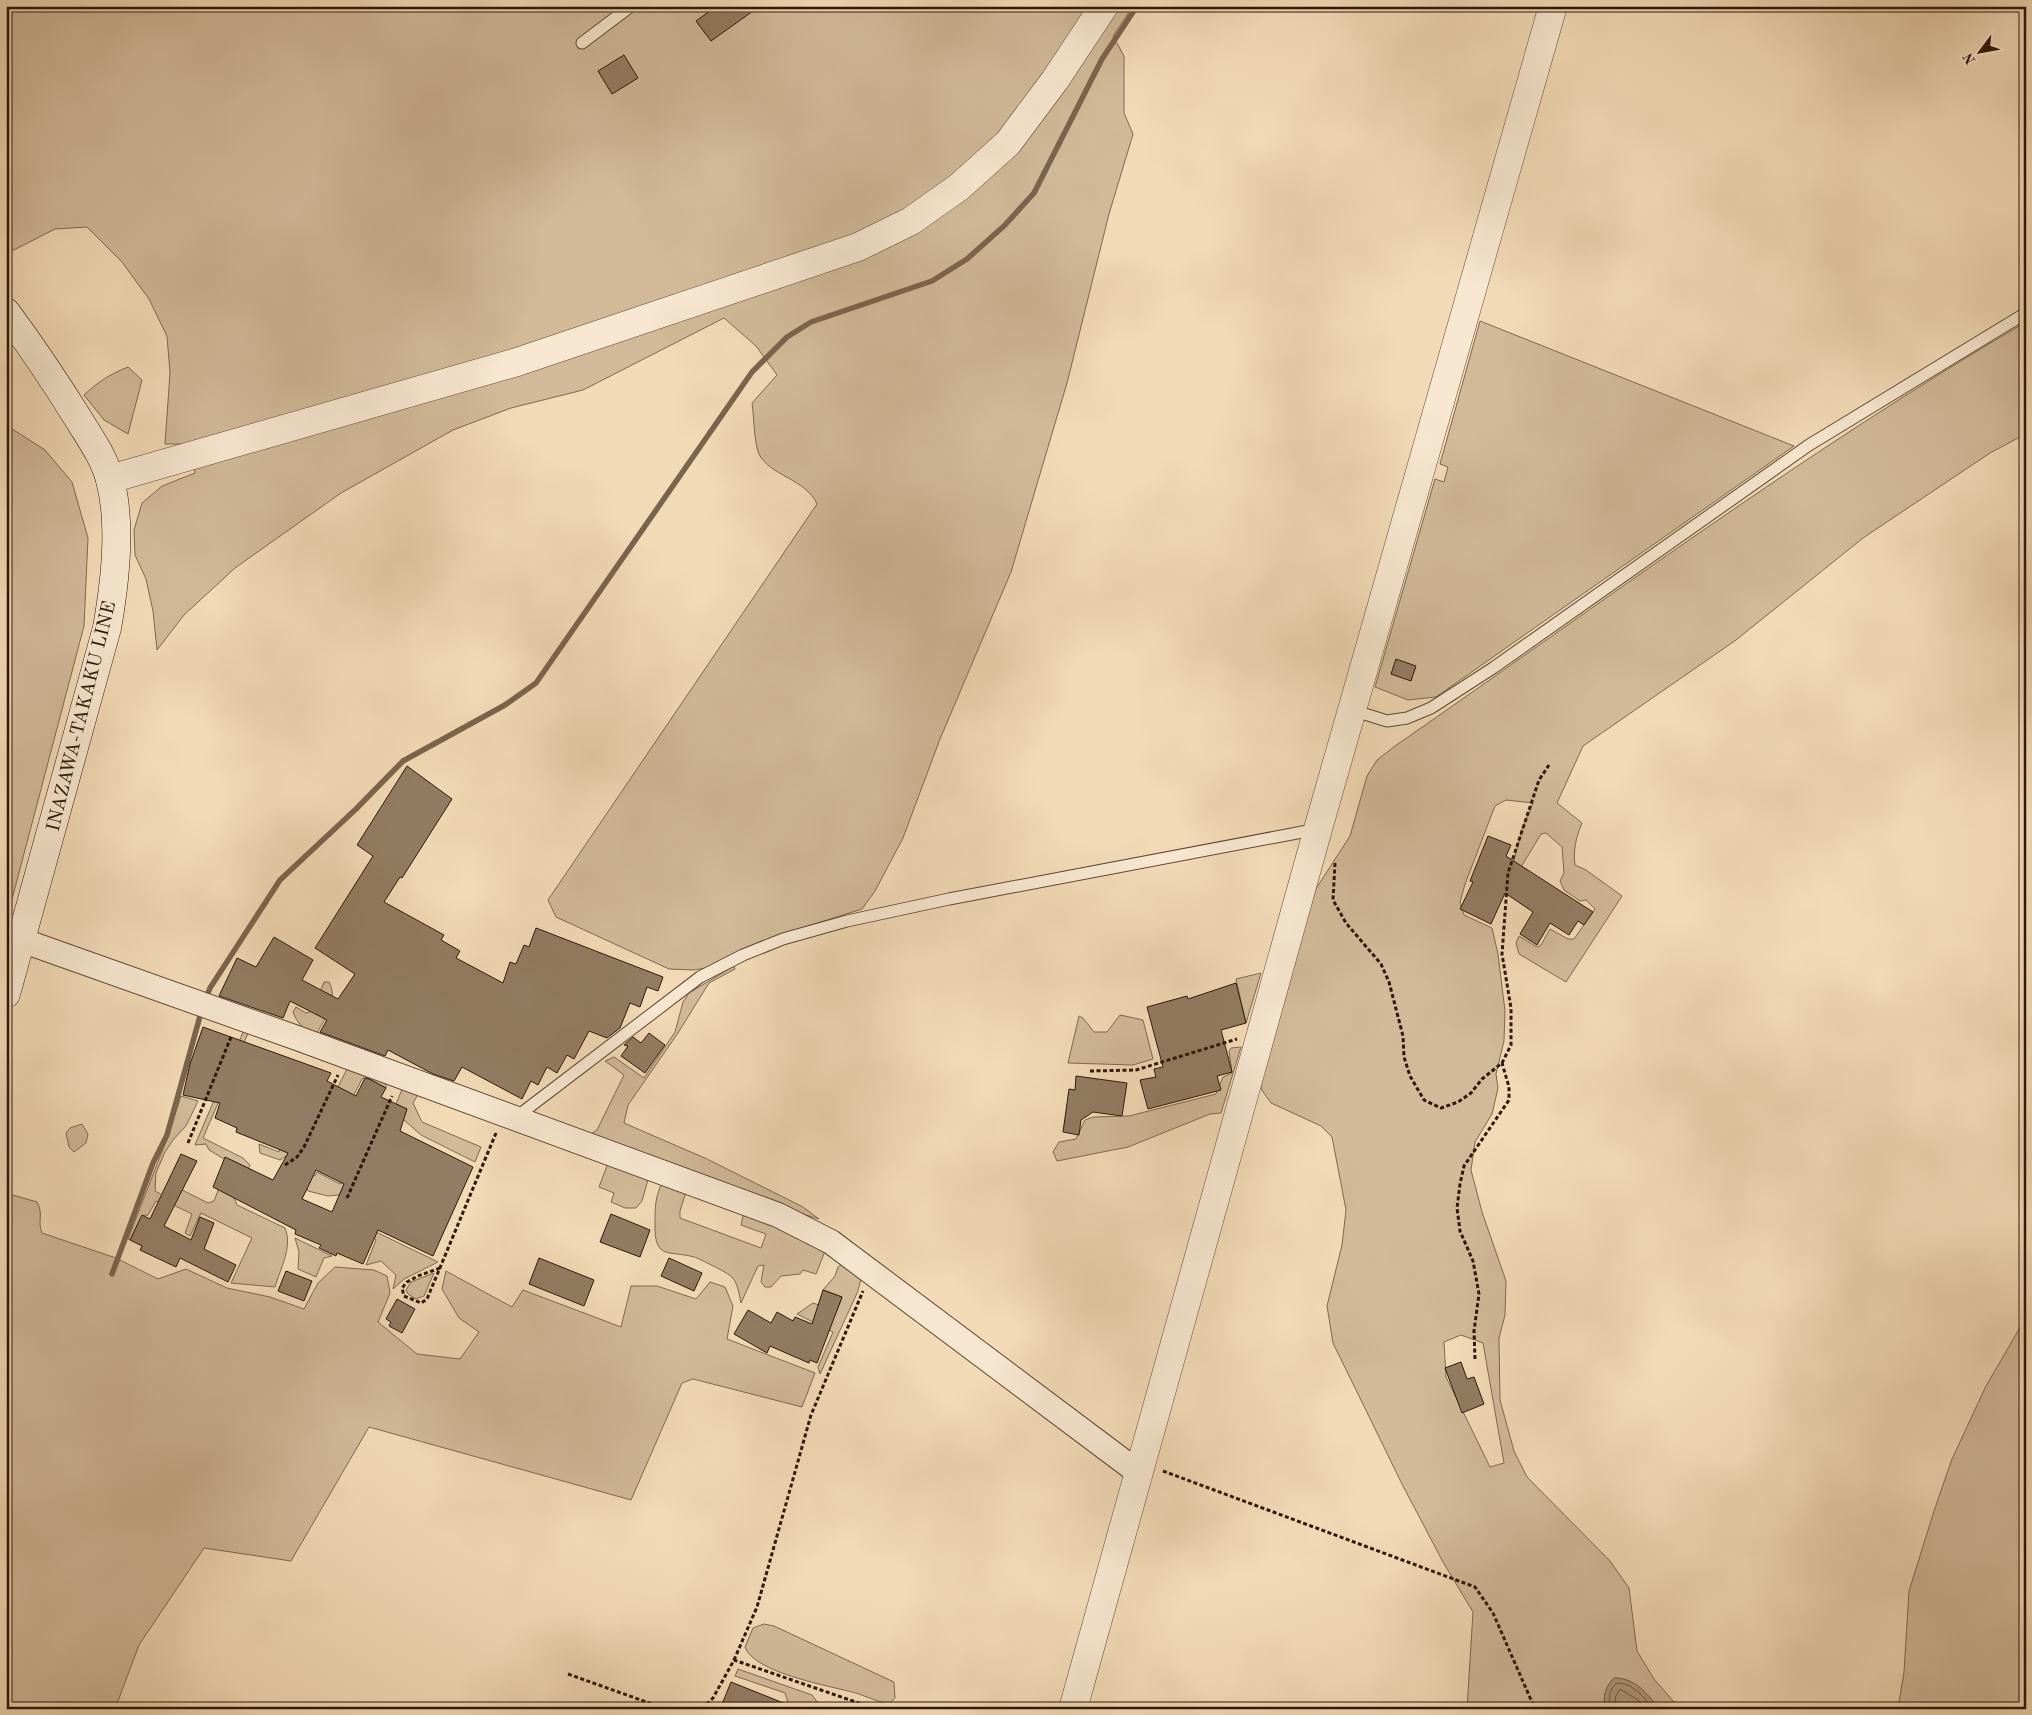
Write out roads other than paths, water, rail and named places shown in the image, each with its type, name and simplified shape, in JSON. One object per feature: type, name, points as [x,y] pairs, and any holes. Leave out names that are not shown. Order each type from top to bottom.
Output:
[{"type":"street","points":[[110,479],[518,362],[858,247],[911,221],[959,187],[1008,143],[1055,80],[1104,6]]},
{"type":"street","points":[[1073,1709],[1318,829],[1553,6]]},
{"type":"street","name":"INAZAWA-TAKAKU LINE","points":[[6,312],[56,384],[89,436],[110,479],[115,513],[115,556],[108,619],[6,994]]},
{"type":"street","points":[[21,940],[240,1017],[778,1215],[831,1242],[1140,1468]]},
{"type":"lane","points":[[582,43],[631,6]]},
{"type":"lane","points":[[1352,710],[1387,720],[1407,718],[1431,708],[1493,668],[1808,445],[2026,313]]},
{"type":"lane","points":[[509,1116],[700,978],[743,955],[783,939],[847,921],[950,899],[1318,829]]},
{"type":"water","points":[[1614,1678],[1628,1681],[1640,1688],[1659,1709],[1605,1709],[1605,1692]]},
{"type":"waterway","points":[[205,1000],[210,988],[280,880],[356,809],[403,761],[505,705],[536,683],[752,372],[787,337],[811,322],[932,281],[967,259],[1005,225],[1034,193],[1102,59],[1137,6]]},
{"type":"waterway","points":[[112,1274],[153,1163],[167,1135],[202,1009]]}]
